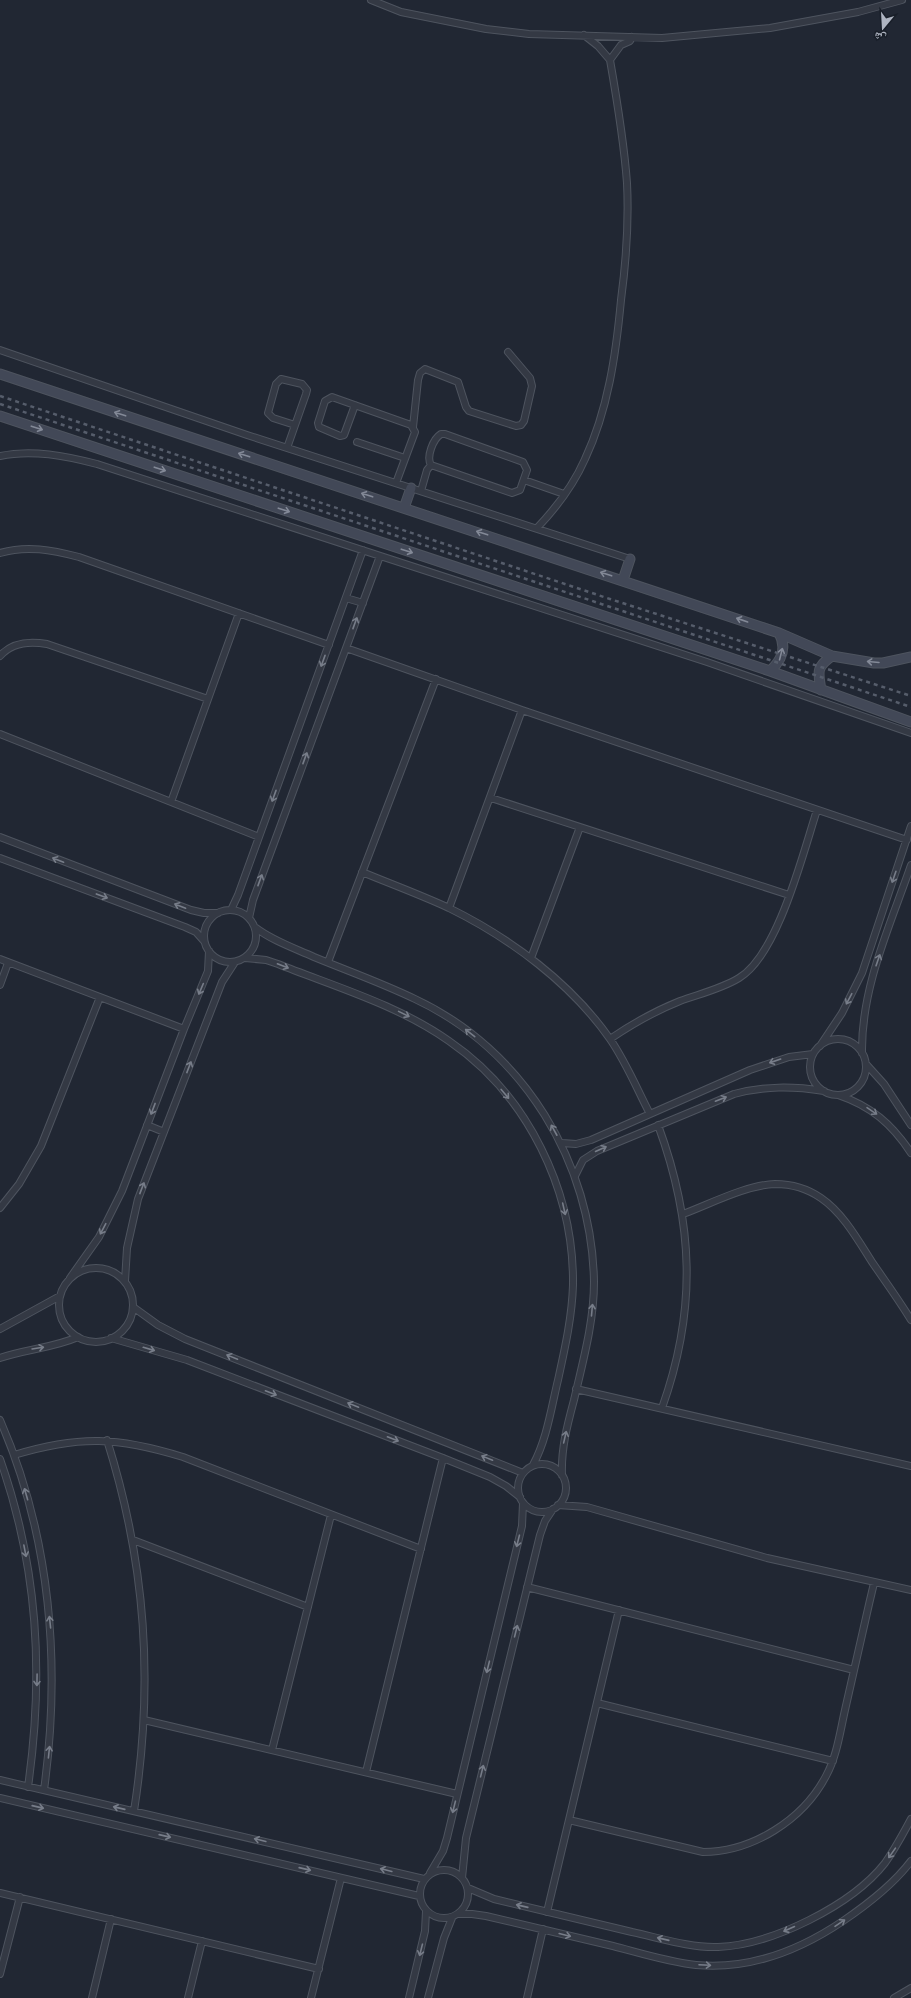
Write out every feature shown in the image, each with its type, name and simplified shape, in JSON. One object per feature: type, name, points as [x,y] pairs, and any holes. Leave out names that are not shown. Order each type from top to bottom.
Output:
[{"type":"main road","points":[[0,374],[779,633],[832,656],[874,663],[883,663],[911,657]]},
{"type":"main road","points":[[0,416],[770,671],[911,722]]},
{"type":"main road","points":[[404,508],[411,488]]},
{"type":"main road","points":[[622,580],[630,559]]},
{"type":"main road","points":[[770,671],[782,656],[783,644],[779,633]]},
{"type":"main road","points":[[821,690],[818,674],[819,668],[832,656]]},
{"type":"street","points":[[371,0],[401,12],[486,29],[529,34],[632,37],[689,37],[764,29],[858,12],[900,0]]},
{"type":"street","points":[[537,528],[564,494],[578,472],[591,445],[607,392],[618,334],[626,259],[626,183],[610,60],[598,46],[584,35]]},
{"type":"street","points":[[610,60],[621,45],[630,41],[632,37]]},
{"type":"street","points":[[0,350],[287,448],[630,559]]},
{"type":"street","points":[[396,483],[415,432],[413,427],[418,380],[420,374],[425,369],[458,382],[466,407],[469,411],[516,426],[521,425],[524,422],[532,386],[530,378],[508,352]]},
{"type":"street","points":[[287,448],[295,425],[307,390],[302,384],[281,379],[276,384],[268,413],[273,418],[295,425]]},
{"type":"street","points":[[355,405],[344,435],[340,436],[319,427],[319,421],[328,398],[332,397],[355,405],[413,427]]},
{"type":"street","points":[[445,434],[523,462],[527,470],[520,490],[512,493],[431,465],[428,458],[435,440],[438,435],[445,434]]},
{"type":"street","points":[[357,442],[405,458]]},
{"type":"street","points":[[0,456],[26,454],[74,458],[707,662],[911,733]]},
{"type":"street","points":[[421,491],[428,468],[431,465]]},
{"type":"street","points":[[524,480],[564,494]]},
{"type":"street","points":[[0,553],[11,550],[34,548],[56,551],[110,567],[329,645]]},
{"type":"street","points":[[231,910],[363,550]]},
{"type":"street","points":[[249,918],[252,900],[380,556]]},
{"type":"street","points":[[346,598],[363,603]]},
{"type":"street","points":[[171,802],[239,613]]},
{"type":"street","points":[[0,656],[12,646],[23,643],[35,642],[46,644],[208,699]]},
{"type":"street","points":[[346,648],[522,710],[907,840]]},
{"type":"street","points":[[328,962],[436,679]]},
{"type":"street","points":[[449,908],[491,798],[522,710]]},
{"type":"street","points":[[0,734],[259,837]]},
{"type":"street","points":[[491,798],[789,895]]},
{"type":"street","points":[[610,1039],[661,1010],[739,978],[760,959],[779,922],[817,810]]},
{"type":"street","points":[[824,1091],[813,1078],[811,1062],[813,1054],[842,1013],[862,973],[911,826]]},
{"type":"street","points":[[531,958],[580,827]]},
{"type":"street","points":[[0,838],[191,910],[204,913],[218,913],[231,910],[237,911],[249,918],[256,928],[273,940],[415,998],[440,1012],[470,1032],[497,1056],[517,1077],[543,1110],[562,1143],[575,1176],[589,1229],[594,1284],[588,1339],[562,1448],[562,1475],[566,1487],[565,1494],[542,1528],[466,1838],[462,1878]]},
{"type":"street","points":[[0,858],[196,932],[204,941],[209,951],[220,960],[235,962],[245,958],[253,950],[257,939],[256,928]]},
{"type":"street","points":[[862,1053],[863,1018],[870,984],[911,865]]},
{"type":"street","points":[[362,872],[449,908],[484,927],[531,958],[571,993],[610,1039],[650,1114]]},
{"type":"street","points":[[204,941],[207,925],[218,913]]},
{"type":"street","points":[[70,1278],[82,1271],[102,1268],[114,1273],[125,1281],[132,1293],[133,1307],[127,1326],[111,1338],[98,1342],[78,1337],[64,1322],[60,1310],[60,1296],[70,1278],[100,1237],[112,1214],[208,971],[209,951]]},
{"type":"street","points":[[245,958],[266,960],[278,964],[402,1013],[427,1026],[473,1059],[512,1101],[528,1124],[548,1162],[562,1202],[572,1257],[573,1285],[566,1342],[544,1440],[534,1465]]},
{"type":"street","points":[[0,960],[184,1029]]},
{"type":"street","points":[[125,1281],[127,1248],[133,1216],[224,976],[235,962]]},
{"type":"street","points":[[0,985],[8,963]]},
{"type":"street","points":[[0,1208],[19,1184],[41,1146],[100,997]]},
{"type":"street","points":[[820,1046],[829,1041],[838,1039],[847,1041],[856,1046],[862,1053],[866,1064],[881,1081],[911,1125]]},
{"type":"street","points":[[562,1143],[584,1142],[776,1060],[801,1054],[813,1054]]},
{"type":"street","points":[[837,1095],[852,1091],[859,1086],[863,1079],[866,1064]]},
{"type":"street","points":[[575,1176],[583,1160],[590,1155],[734,1094],[756,1088],[779,1086],[824,1091],[860,1104],[887,1122],[900,1136],[911,1153]]},
{"type":"street","points":[[147,1125],[164,1132]]},
{"type":"street","points":[[658,1125],[669,1154],[683,1214],[687,1255],[687,1295],[682,1336],[673,1376],[662,1408]]},
{"type":"street","points":[[683,1214],[759,1186],[776,1184],[792,1186],[807,1191],[822,1198],[839,1215],[853,1233],[911,1320]]},
{"type":"street","points":[[0,1329],[60,1296]]},
{"type":"street","points":[[133,1307],[158,1325],[185,1339],[523,1473]]},
{"type":"street","points":[[0,1358],[19,1352],[54,1346],[78,1337]]},
{"type":"street","points":[[111,1338],[187,1360],[443,1458],[494,1480],[528,1507],[540,1512],[555,1507],[587,1506],[767,1558],[911,1590]]},
{"type":"street","points":[[576,1389],[911,1464]]},
{"type":"street","points":[[0,1420],[14,1455],[29,1505],[42,1562],[51,1636],[52,1714],[44,1790]]},
{"type":"street","points":[[14,1455],[44,1446],[75,1441],[107,1440],[146,1446],[183,1457],[421,1549]]},
{"type":"street","points":[[107,1440],[118,1474],[133,1540],[144,1623],[146,1671],[144,1720],[134,1811]]},
{"type":"street","points":[[366,1772],[443,1458]]},
{"type":"street","points":[[0,1460],[21,1532],[29,1568],[36,1626],[38,1678],[36,1714],[28,1787]]},
{"type":"street","points":[[430,1873],[447,1870],[456,1872],[468,1888],[468,1898],[465,1907],[452,1918],[442,1919],[434,1917],[426,1911],[421,1904],[419,1896],[420,1887],[443,1851],[457,1794],[522,1526],[521,1500],[518,1484],[523,1473],[534,1465],[540,1464],[553,1467],[562,1475]]},
{"type":"street","points":[[272,1750],[331,1515]]},
{"type":"street","points":[[133,1540],[308,1607]]},
{"type":"street","points":[[569,1820],[703,1852],[721,1852],[738,1848],[754,1841],[798,1813],[818,1789],[833,1761],[874,1583]]},
{"type":"street","points":[[527,1587],[854,1670]]},
{"type":"street","points":[[547,1912],[620,1610]]},
{"type":"street","points":[[597,1703],[833,1761]]},
{"type":"street","points":[[144,1720],[457,1794]]},
{"type":"street","points":[[0,1780],[424,1879]]},
{"type":"street","points":[[0,1798],[419,1896]]},
{"type":"street","points":[[468,1888],[494,1899],[691,1945],[717,1947],[743,1945],[769,1937],[793,1927],[837,1904],[866,1883],[884,1864],[899,1842],[911,1819]]},
{"type":"street","points":[[458,1914],[479,1914],[685,1963],[713,1966],[753,1962],[796,1948],[835,1926],[888,1886],[902,1873],[911,1861]]},
{"type":"street","points":[[312,1998],[341,1878]]},
{"type":"street","points":[[0,1893],[319,1969]]},
{"type":"street","points":[[0,1974],[20,1897]]},
{"type":"street","points":[[409,1998],[425,1931],[426,1911]]},
{"type":"street","points":[[428,1998],[444,1938],[452,1918]]},
{"type":"street","points":[[92,1998],[111,1919]]},
{"type":"street","points":[[527,1998],[543,1930]]},
{"type":"street","points":[[188,1998],[202,1941]]},
{"type":"street","points":[[894,1998],[911,1988]]},
{"type":"railway","points":[[0,396],[610,599],[911,696]]},
{"type":"railway","points":[[0,404],[911,707]]}]
